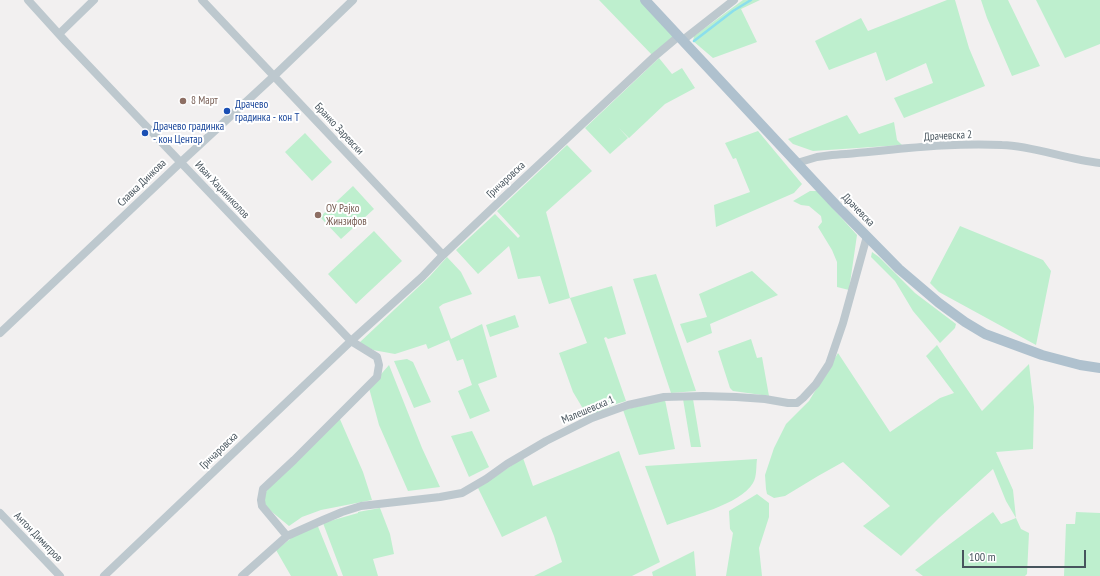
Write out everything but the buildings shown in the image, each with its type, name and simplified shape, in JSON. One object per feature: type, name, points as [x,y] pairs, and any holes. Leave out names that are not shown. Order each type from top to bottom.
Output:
[{"type":"main road","name":"Драчевска","points":[[645,0],[797,163],[899,269],[939,303],[965,322],[985,334],[1042,355],[1080,365],[1100,368]]},
{"type":"street","name":"Иван Хаџиниколов","points":[[28,0],[351,342]]},
{"type":"street","points":[[59,34],[94,0]]},
{"type":"street","name":"Бранко Заревски","points":[[202,0],[443,256]]},
{"type":"street","name":"Славка Динкова","points":[[0,333],[353,0]]},
{"type":"street","name":"Грнчаровска","points":[[104,576],[648,62],[734,0]]},
{"type":"street","name":"Драчевска 2","points":[[797,163],[817,157],[832,155],[953,145],[995,145],[1030,148],[1100,162]]},
{"type":"street","name":"Малешевска 1","points":[[242,576],[287,536],[342,512],[361,506],[462,493],[507,464],[552,438],[592,418],[628,406],[664,398],[702,396],[766,399],[797,403],[816,384],[829,364],[843,323],[867,236]]},
{"type":"street","points":[[287,536],[262,506],[261,492],[266,485],[294,460],[376,377],[378,365],[377,357],[351,342]]},
{"type":"street","name":"Антон Димитров","points":[[0,513],[60,576]]},
{"type":"green space","points":[[599,0],[646,0],[679,36],[654,57]]},
{"type":"green space","points":[[743,0],[760,0],[741,9],[757,42],[713,58],[693,41],[694,36]]},
{"type":"green space","points":[[947,0],[955,0],[969,48],[985,86],[904,118],[894,98],[933,83],[926,63],[886,81],[876,52],[829,70],[815,41],[861,18],[868,31]]},
{"type":"green space","points":[[981,0],[1008,0],[1040,66],[1012,76],[987,18]]},
{"type":"green space","points":[[1036,0],[1100,0],[1100,44],[1065,58]]},
{"type":"green space","points":[[659,58],[672,74],[682,68],[695,88],[665,104],[629,138],[619,128],[628,138],[610,154],[585,128]]},
{"type":"green space","points":[[847,115],[859,134],[894,122],[897,140],[902,145],[813,151],[793,144],[788,139]]},
{"type":"green space","points":[[758,131],[802,184],[794,193],[716,227],[714,205],[750,192],[736,158],[733,159],[725,143]]},
{"type":"green space","points":[[305,133],[332,162],[312,181],[285,152]]},
{"type":"green space","points":[[567,145],[592,171],[546,212],[570,298],[549,304],[540,276],[518,279],[509,246],[478,274],[456,250],[495,214],[518,238],[520,236],[497,211]]},
{"type":"green space","points":[[353,186],[374,209],[341,239],[320,217]]},
{"type":"green space","points":[[810,191],[817,191],[857,235],[849,290],[837,287],[837,262],[832,250],[818,227],[822,222],[821,216],[809,206],[801,205],[793,201]]},
{"type":"green space","points":[[960,226],[1043,260],[1051,271],[1036,345],[939,292],[930,283]]},
{"type":"green space","points":[[374,231],[402,261],[356,304],[328,274]]},
{"type":"green space","points":[[872,252],[879,257],[915,293],[956,324],[955,328],[940,343],[913,311],[895,281],[871,257]]},
{"type":"green space","points":[[447,257],[461,272],[472,294],[443,304],[439,307],[451,339],[482,324],[497,377],[478,384],[490,411],[470,419],[458,391],[472,385],[463,359],[457,361],[449,340],[428,349],[426,344],[395,354],[373,350],[359,343],[430,276]]},
{"type":"green space","points":[[752,271],[778,295],[710,324],[712,333],[687,343],[680,324],[707,317],[699,294]]},
{"type":"green space","points":[[656,274],[696,391],[671,393],[633,279]]},
{"type":"green space","points":[[612,286],[626,334],[608,339],[606,337],[604,338],[626,401],[613,405],[588,417],[573,392],[559,353],[587,343],[570,298]]},
{"type":"green space","points":[[515,315],[519,327],[490,337],[486,325]]},
{"type":"green space","points":[[751,339],[757,358],[762,357],[769,396],[733,391],[730,388],[718,351]]},
{"type":"green space","points":[[937,345],[982,411],[1029,364],[1034,407],[1033,449],[996,452],[1013,490],[1016,518],[1006,501],[993,469],[939,518],[901,556],[863,526],[890,506],[843,462],[785,496],[774,498],[767,494],[765,475],[774,448],[786,424],[809,401],[838,353],[890,432],[940,398],[954,393],[926,356]]},
{"type":"green space","points":[[407,359],[413,362],[431,402],[414,408],[394,361]]},
{"type":"green space","points":[[389,365],[422,448],[440,487],[408,491],[379,425],[369,388]]},
{"type":"green space","points":[[683,399],[693,399],[701,447],[691,447]]},
{"type":"green space","points":[[665,400],[675,449],[639,455],[623,410]]},
{"type":"green space","points":[[339,417],[363,472],[372,500],[321,510],[302,517],[289,526],[266,507],[263,497],[272,482]]},
{"type":"green space","points":[[472,431],[489,467],[469,477],[451,436]]},
{"type":"green space","points":[[619,451],[660,562],[632,576],[534,576],[562,562],[546,516],[502,537],[478,488],[523,458],[533,486]]},
{"type":"green space","points":[[757,459],[756,475],[753,483],[747,491],[726,504],[667,525],[645,466]]},
{"type":"green space","points":[[757,494],[769,503],[769,517],[759,548],[762,576],[726,576],[733,533],[730,529],[729,511]]},
{"type":"green space","points":[[380,508],[390,534],[394,554],[373,559],[378,576],[343,576],[323,523],[358,512]]},
{"type":"green space","points":[[993,512],[1001,524],[1016,518],[1021,529],[1029,533],[1027,574],[1025,576],[923,576],[915,570]]},
{"type":"green space","points":[[1076,512],[1100,513],[1100,576],[1064,576],[1066,524],[1075,524]]},
{"type":"green space","points":[[317,524],[338,576],[291,576],[276,550],[303,529]]},
{"type":"green space","points":[[694,551],[696,576],[653,576],[652,572]]},
{"type":"waterway","points":[[694,41],[733,11],[751,0]]},
{"type":"place","name":"8 Март","points":[[183,101]]},
{"type":"place","name":"Драчево градинка - кон Т","points":[[227,111]]},
{"type":"place","name":"Драчево градинка - кон Центар","points":[[145,133]]},
{"type":"place","name":"ОУ Рајко Жинзифов","points":[[318,215]]}]
